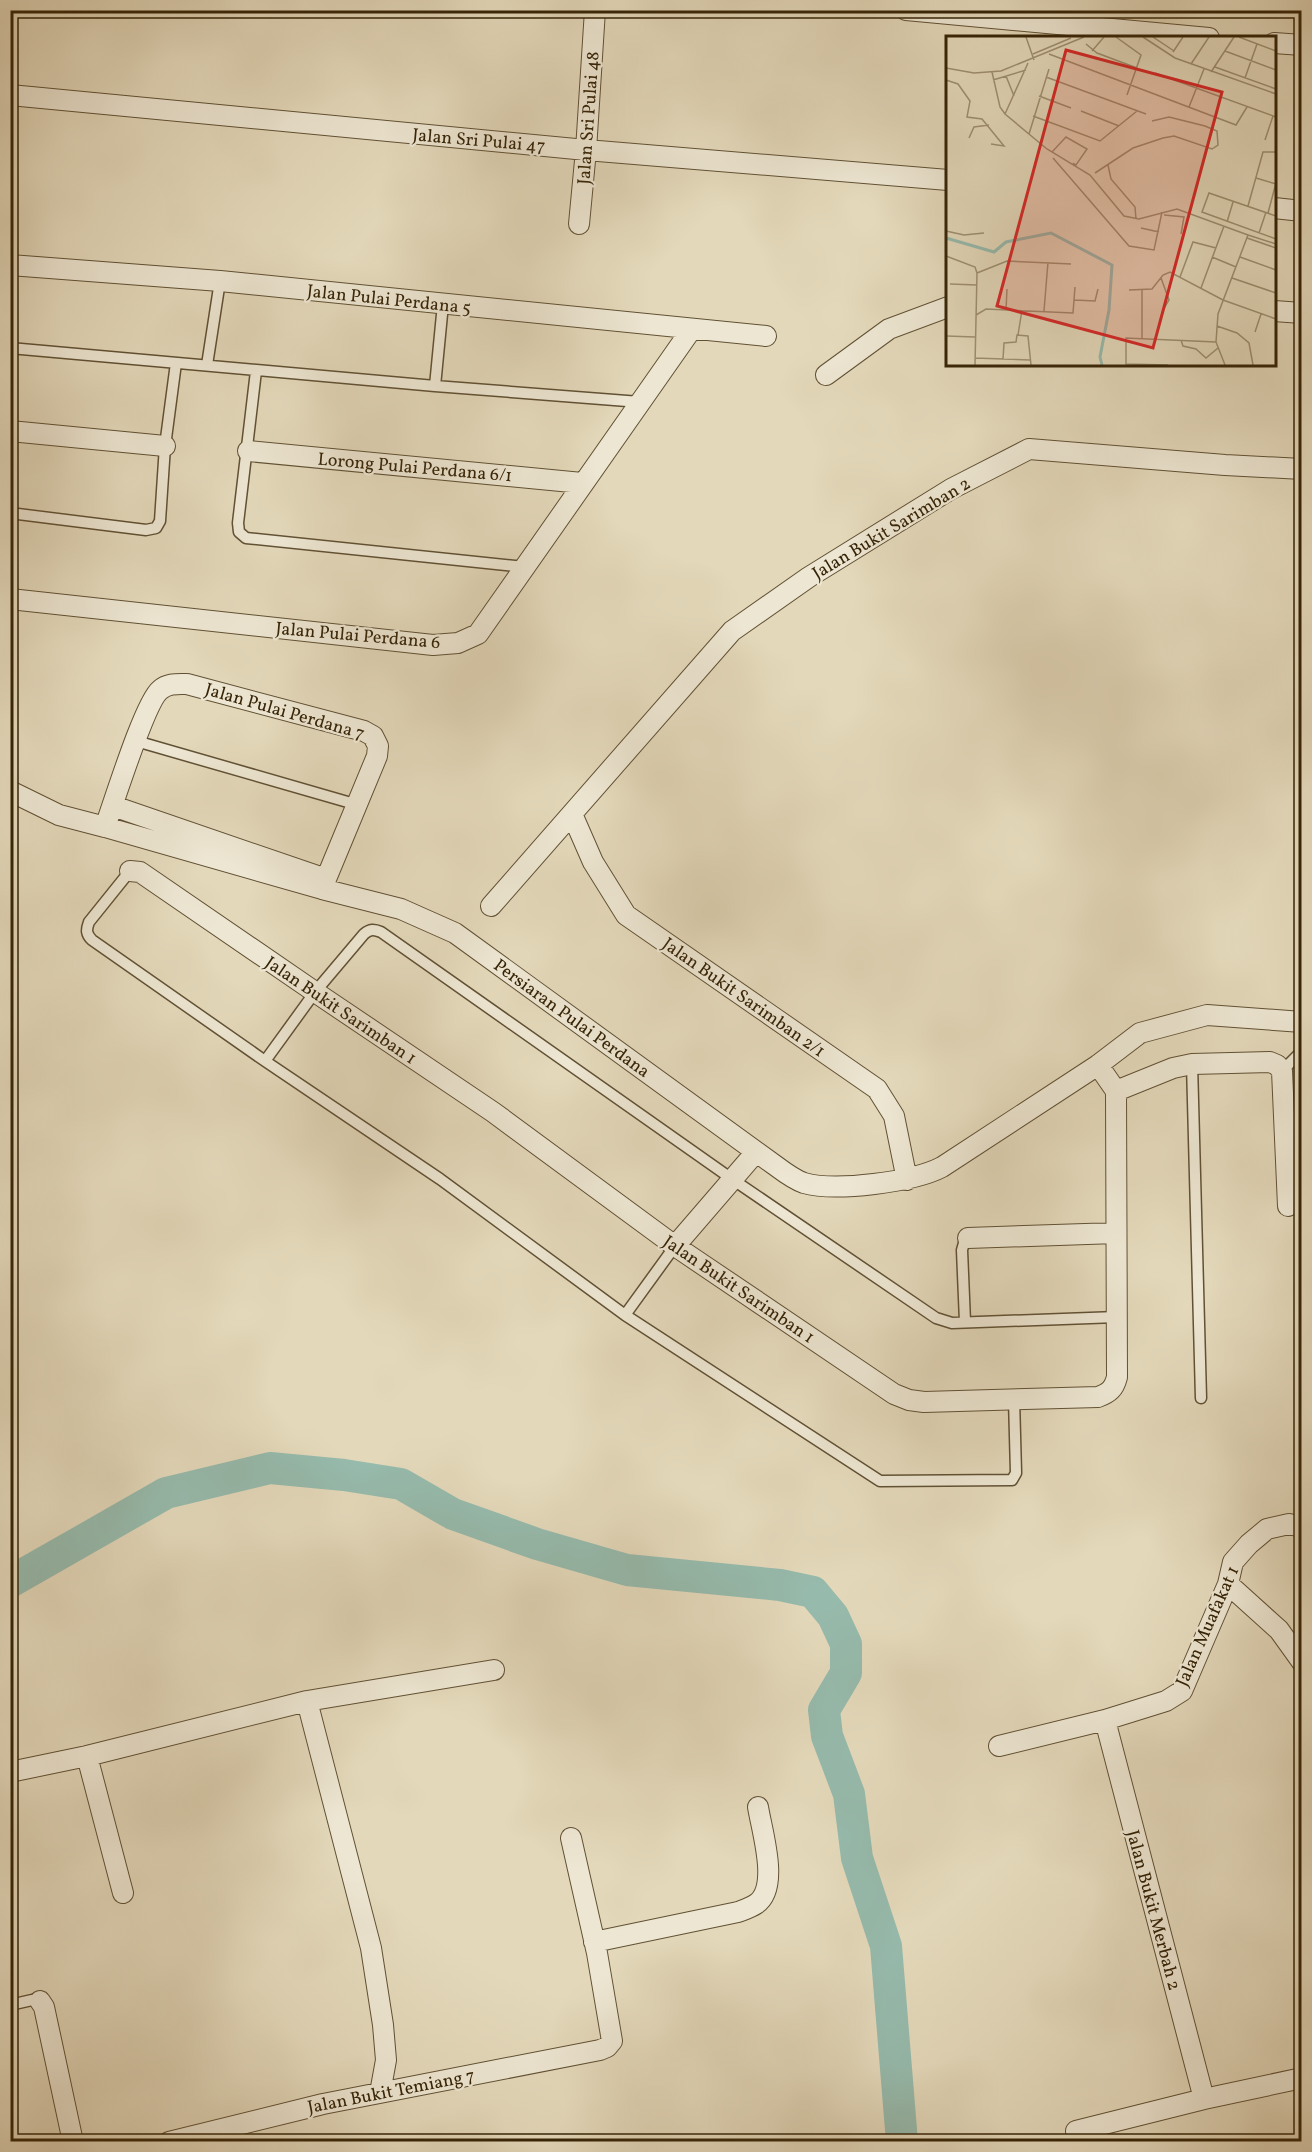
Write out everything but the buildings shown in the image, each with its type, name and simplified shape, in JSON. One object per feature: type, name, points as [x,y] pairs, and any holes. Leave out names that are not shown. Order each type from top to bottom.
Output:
[{"type":"street","name":"Jalan Sri Pulai 48","points":[[579,224],[595,10]]},
{"type":"street","points":[[906,10],[1103,26],[1191,36]]},
{"type":"street","points":[[1276,43],[1302,45]]},
{"type":"street","name":"Jalan Sri Pulai 47","points":[[10,95],[586,150],[946,180]]},
{"type":"street","points":[[1276,208],[1302,211]]},
{"type":"street","name":"Jalan Pulai Perdana 5","points":[[10,265],[220,281],[766,336]]},
{"type":"street","points":[[826,375],[889,329],[946,308]]},
{"type":"street","points":[[1276,311],[1302,313]]},
{"type":"street","name":"Jalan Pulai Perdana 6","points":[[10,599],[434,645],[458,643],[477,634],[691,330]]},
{"type":"street","points":[[10,431],[165,446]]},
{"type":"street","name":"Jalan Bukit Sarimban 2","points":[[491,906],[732,631],[809,577],[941,496],[1029,449],[1302,469]]},
{"type":"street","name":"Lorong Pulai Perdana 6/1","points":[[248,451],[582,483]]},
{"type":"street","name":"Jalan Pulai Perdana 7","points":[[105,826],[152,700],[161,690],[173,684],[187,684],[364,731],[373,736],[378,746],[377,756],[358,805],[326,879],[113,806]]},
{"type":"street","name":"Persiaran Pulai Perdana","points":[[10,791],[59,815],[401,909],[455,933],[756,1152],[803,1183],[834,1186],[882,1183],[928,1175],[1098,1065],[1140,1033],[1208,1016],[1302,1022]]},
{"type":"street","name":"Jalan Bukit Sarimban 2/1","points":[[572,814],[593,862],[626,915],[877,1089],[894,1116],[907,1180]]},
{"type":"street","name":"Jalan Bukit Sarimban 1","points":[[130,871],[140,872],[493,1112],[675,1246],[894,1394],[909,1400],[924,1402],[1098,1397],[1107,1394],[1114,1386],[1117,1377],[1116,1091]]},
{"type":"street","points":[[1098,1065],[1116,1091],[1173,1068],[1192,1064],[1270,1062],[1277,1065],[1282,1071],[1295,1205]]},
{"type":"street","points":[[675,1246],[756,1152]]},
{"type":"street","points":[[968,1238],[1116,1233]]},
{"type":"street","name":"Jalan Muafakat 1","points":[[999,1746],[1106,1720],[1166,1701],[1182,1691],[1228,1584],[1233,1562],[1267,1529],[1289,1524],[1302,1527]]},
{"type":"street","points":[[1228,1584],[1280,1630],[1302,1662]]},
{"type":"street","points":[[10,1772],[87,1756],[307,1701],[494,1670]]},
{"type":"street","points":[[307,1701],[371,1948],[386,2060],[380,2093]]},
{"type":"street","name":"Jalan Bukit Merbah 2","points":[[1106,1720],[1204,2099]]},
{"type":"street","points":[[87,1756],[123,1893]]},
{"type":"street","points":[[571,1838],[594,1942],[738,1912],[757,1904],[766,1891],[769,1873],[758,1807]]},
{"type":"street","name":"Jalan Bukit Temiang 7","points":[[169,2142],[204,2137],[323,2104],[600,2050],[612,2041],[594,1942]]},
{"type":"street","points":[[40,2001],[44,2007],[73,2142]]},
{"type":"street","points":[[1077,2136],[1204,2099],[1302,2078]]},
{"type":"lane","points":[[207,366],[220,281]]},
{"type":"lane","points":[[435,387],[443,304]]},
{"type":"lane","points":[[10,348],[435,387],[640,402]]},
{"type":"lane","points":[[10,513],[146,530],[156,528],[160,521],[165,446],[176,363]]},
{"type":"lane","points":[[256,371],[238,523],[239,532],[246,538],[525,567]]},
{"type":"lane","points":[[136,741],[358,805]]},
{"type":"lane","points":[[130,871],[89,922],[86,928],[87,935],[92,940],[265,1061],[441,1179],[625,1315],[880,1481],[1012,1480],[1016,1473],[1014,1399]]},
{"type":"lane","points":[[265,1061],[315,992],[364,934],[369,930],[375,930],[936,1318],[952,1323],[1117,1317]]},
{"type":"lane","points":[[1282,1071],[1299,1054],[1302,1054]]},
{"type":"lane","points":[[1192,1064],[1201,1398]]},
{"type":"lane","points":[[964,1322],[962,1250],[968,1238]]},
{"type":"lane","points":[[625,1315],[675,1246]]},
{"type":"lane","points":[[10,2005],[32,2000],[40,2001]]},
{"type":"waterway","points":[[10,1582],[166,1493],[270,1468],[344,1475],[401,1484],[453,1514],[537,1544],[627,1570],[780,1585],[813,1592],[833,1616],[846,1644],[846,1673],[824,1710],[827,1736],[849,1794],[857,1858],[886,1946],[902,2142]]}]
